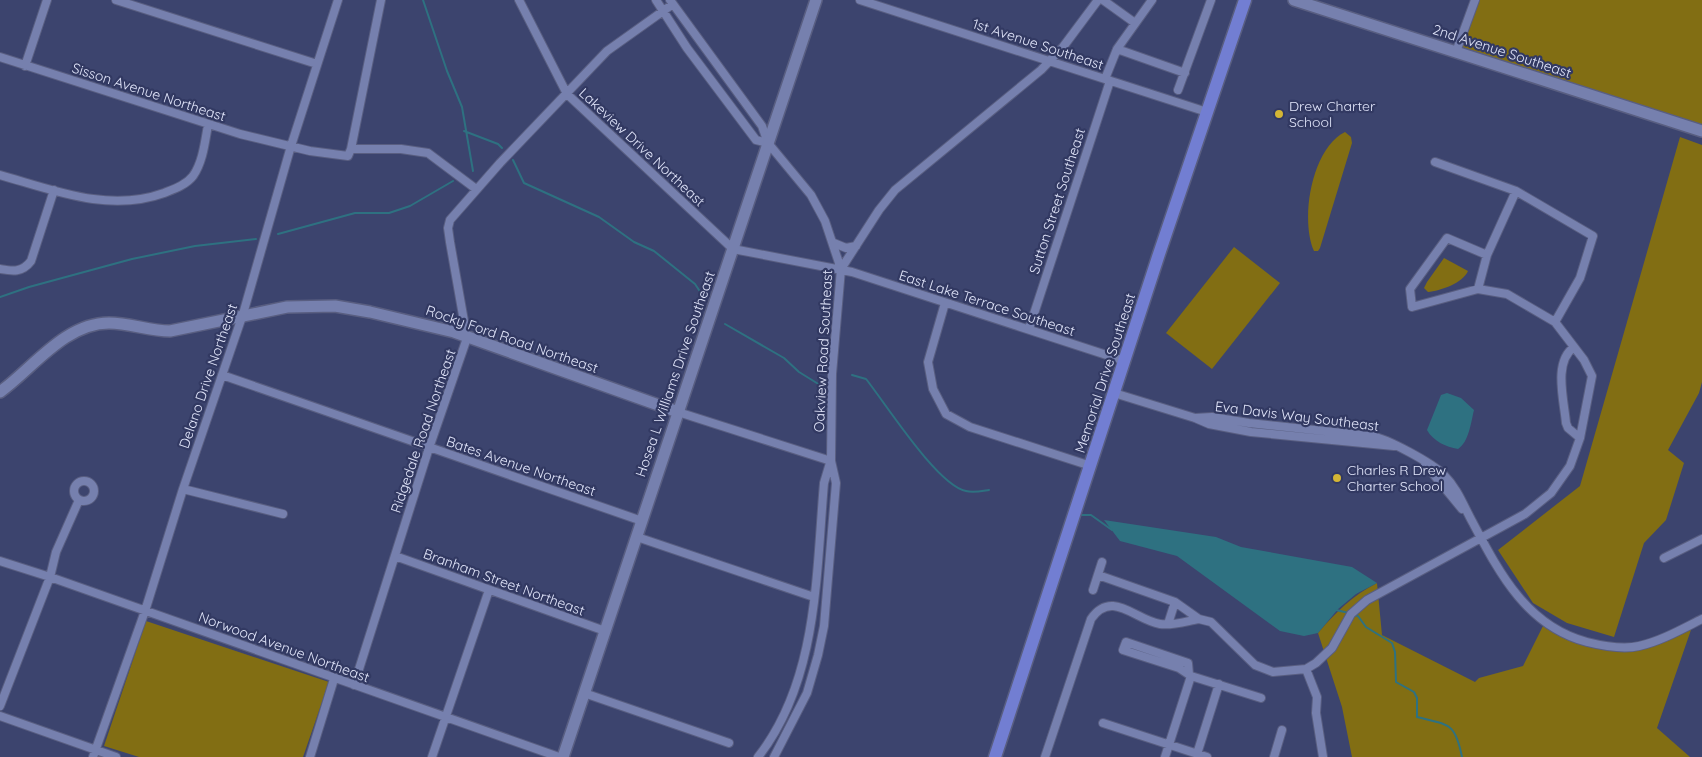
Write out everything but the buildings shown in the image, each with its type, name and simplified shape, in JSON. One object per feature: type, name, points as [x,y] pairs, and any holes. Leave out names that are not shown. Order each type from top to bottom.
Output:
[{"type":"main road","name":"Memorial Drive Southeast","points":[[995,757],[1159,254],[1246,0]]},
{"type":"street","points":[[25,66],[47,0]]},
{"type":"street","points":[[116,0],[317,64]]},
{"type":"street","name":"Delano Drive Northeast","points":[[94,754],[145,611],[183,489],[243,314],[291,146],[338,0]]},
{"type":"street","points":[[381,0],[352,149],[401,150],[428,153],[476,189]]},
{"type":"street","name":"Lakeview Drive Northeast","points":[[519,0],[566,94],[733,249]]},
{"type":"street","points":[[656,0],[687,48],[757,141],[768,143],[762,126],[672,2]]},
{"type":"street","name":"Hosea L Williams Drive Southeast","points":[[563,757],[816,0]]},
{"type":"street","name":"1st Avenue Southeast","points":[[860,0],[1207,112]]},
{"type":"street","points":[[841,269],[878,210],[895,190],[1051,61],[1098,0]]},
{"type":"street","points":[[1103,0],[1135,23]]},
{"type":"street","name":"Sutton Street Southeast","points":[[1029,329],[1116,50],[1152,0]]},
{"type":"street","points":[[1178,90],[1211,0]]},
{"type":"street","name":"2nd Avenue Southeast","points":[[1294,0],[1702,131]]},
{"type":"street","points":[[1456,52],[1475,0]]},
{"type":"street","name":"Ridgedale Road Northeast","points":[[354,686],[429,448],[468,338],[448,228],[450,220],[476,189],[607,52],[663,11],[672,2]]},
{"type":"street","points":[[1116,50],[1185,73]]},
{"type":"street","name":"Sisson Avenue Northeast","points":[[0,57],[208,125],[291,146],[348,156],[352,149]]},
{"type":"street","points":[[0,174],[91,200],[116,203],[155,196],[180,187],[193,176],[201,157],[208,125]]},
{"type":"street","name":"Oakview Road Southeast","points":[[768,143],[811,196],[834,243],[841,269],[832,374],[831,461],[836,483],[822,636],[807,693],[774,757]]},
{"type":"street","points":[[1434,162],[1516,191],[1593,236],[1580,278],[1555,322]]},
{"type":"street","points":[[0,269],[15,272],[27,266],[31,261],[54,190]]},
{"type":"street","points":[[1478,288],[1487,255],[1516,191]]},
{"type":"street","points":[[1098,575],[1175,602],[1199,619],[1211,622],[1248,659],[1264,670],[1284,672],[1306,669],[1325,656],[1351,614],[1367,600],[1481,536],[1525,514],[1546,498],[1570,466],[1580,438],[1592,376],[1584,360],[1555,322],[1507,294],[1478,288],[1412,308],[1409,301],[1410,289],[1446,238],[1487,255]]},
{"type":"street","points":[[834,243],[846,248],[856,246]]},
{"type":"street","name":"East Lake Terrace Southeast","points":[[733,249],[841,269],[1125,361]]},
{"type":"street","points":[[945,304],[928,362],[933,389],[946,414],[970,427],[1091,466]]},
{"type":"street","name":"Rocky Ford Road Northeast","points":[[0,392],[54,346],[87,326],[116,323],[150,331],[170,331],[243,314],[287,307],[335,306],[439,328],[678,412]]},
{"type":"street","points":[[1574,347],[1568,351],[1562,365],[1566,423],[1568,428],[1580,438]]},
{"type":"street","name":"Bates Avenue Northeast","points":[[222,375],[642,522]]},
{"type":"street","name":"Eva Davis Way Southeast","points":[[1114,393],[1209,424],[1251,432],[1394,446],[1420,459],[1474,524],[1509,587],[1526,608],[1558,631],[1577,640],[1611,646],[1638,646],[1658,640],[1702,619]]},
{"type":"street","points":[[678,412],[831,461]]},
{"type":"street","name":"Oakview Road Southeast","points":[[760,756],[780,721],[794,688],[806,651],[814,597],[824,483],[831,461]]},
{"type":"street","points":[[183,489],[283,514]]},
{"type":"street","points":[[0,706],[50,577],[56,552],[79,500]]},
{"type":"street","points":[[636,537],[814,597]]},
{"type":"street","points":[[1664,558],[1702,539]]},
{"type":"street","name":"Branham Street Northeast","points":[[395,556],[605,632]]},
{"type":"street","name":"Norwood Avenue Northeast","points":[[0,561],[559,757]]},
{"type":"street","points":[[1093,590],[1102,562]]},
{"type":"street","points":[[432,757],[489,590]]},
{"type":"street","points":[[1168,624],[1175,602]]},
{"type":"street","points":[[1045,757],[1091,619],[1096,612],[1111,606],[1121,607],[1148,622],[1168,624],[1199,619]]},
{"type":"street","points":[[1126,642],[1123,650],[1179,668],[1190,675],[1261,698]]},
{"type":"street","points":[[1306,669],[1310,684],[1317,697],[1316,713],[1323,757]]},
{"type":"street","points":[[1165,757],[1190,675]]},
{"type":"street","points":[[310,757],[334,679]]},
{"type":"street","points":[[1196,754],[1219,684]]},
{"type":"street","points":[[584,693],[729,743]]},
{"type":"street","points":[[0,716],[94,754],[116,757]]},
{"type":"street","points":[[1103,723],[1207,757]]},
{"type":"street","points":[[1274,757],[1282,730]]},
{"type":"shaded area","points":[[1476,0],[1702,0],[1702,127],[1459,46]]},
{"type":"shaded area","points":[[1345,132],[1351,137],[1352,143],[1320,248],[1318,251],[1314,251],[1308,222],[1311,186],[1324,153],[1333,141]]},
{"type":"shaded area","points":[[1680,137],[1702,145],[1702,382],[1699,393],[1668,450],[1684,463],[1666,520],[1644,543],[1614,637],[1567,623],[1533,603],[1498,550],[1580,486]]},
{"type":"shaded area","points":[[1234,247],[1280,283],[1212,369],[1166,333]]},
{"type":"shaded area","points":[[1444,258],[1468,271],[1456,283],[1428,292],[1424,288]]},
{"type":"shaded area","points":[[1447,393],[1461,398],[1474,410],[1465,442],[1458,449],[1440,443],[1427,430],[1441,395]]},
{"type":"shaded area","points":[[1104,520],[1216,537],[1241,547],[1352,567],[1377,583],[1356,594],[1338,609],[1318,633],[1304,636],[1280,631],[1177,556],[1120,541]]},
{"type":"shaded area","points":[[1377,583],[1382,635],[1475,682],[1479,678],[1523,666],[1546,620],[1578,638],[1634,649],[1692,627],[1657,728],[1690,757],[1352,757],[1342,707],[1318,633],[1345,605]]},
{"type":"shaded area","points":[[146,621],[329,682],[303,757],[139,757],[104,746]]},
{"type":"waterway","points":[[423,0],[447,71],[462,107],[473,171]]},
{"type":"waterway","points":[[464,131],[498,144],[502,148]]},
{"type":"waterway","points":[[513,160],[524,183],[599,217],[634,242],[654,251],[695,284],[703,296]]},
{"type":"waterway","points":[[278,234],[355,213],[389,213],[410,206],[453,181]]},
{"type":"waterway","points":[[0,297],[29,287],[132,259],[195,246],[256,239]]},
{"type":"waterway","points":[[725,324],[784,358],[799,372],[820,385]]},
{"type":"waterway","points":[[852,375],[866,379],[927,460],[954,485],[966,491],[989,490]]},
{"type":"waterway","points":[[1082,515],[1091,515],[1112,530]]},
{"type":"waterway","points":[[1336,610],[1349,613]]},
{"type":"waterway","points":[[1353,615],[1358,616],[1366,627],[1392,643],[1395,652],[1396,682],[1414,692],[1417,698],[1417,717],[1449,727],[1457,737],[1462,757]]},
{"type":"place","name":"Drew Charter School","points":[[1279,114]]},
{"type":"place","name":"Charles R Drew Charter School","points":[[1337,478]]}]
